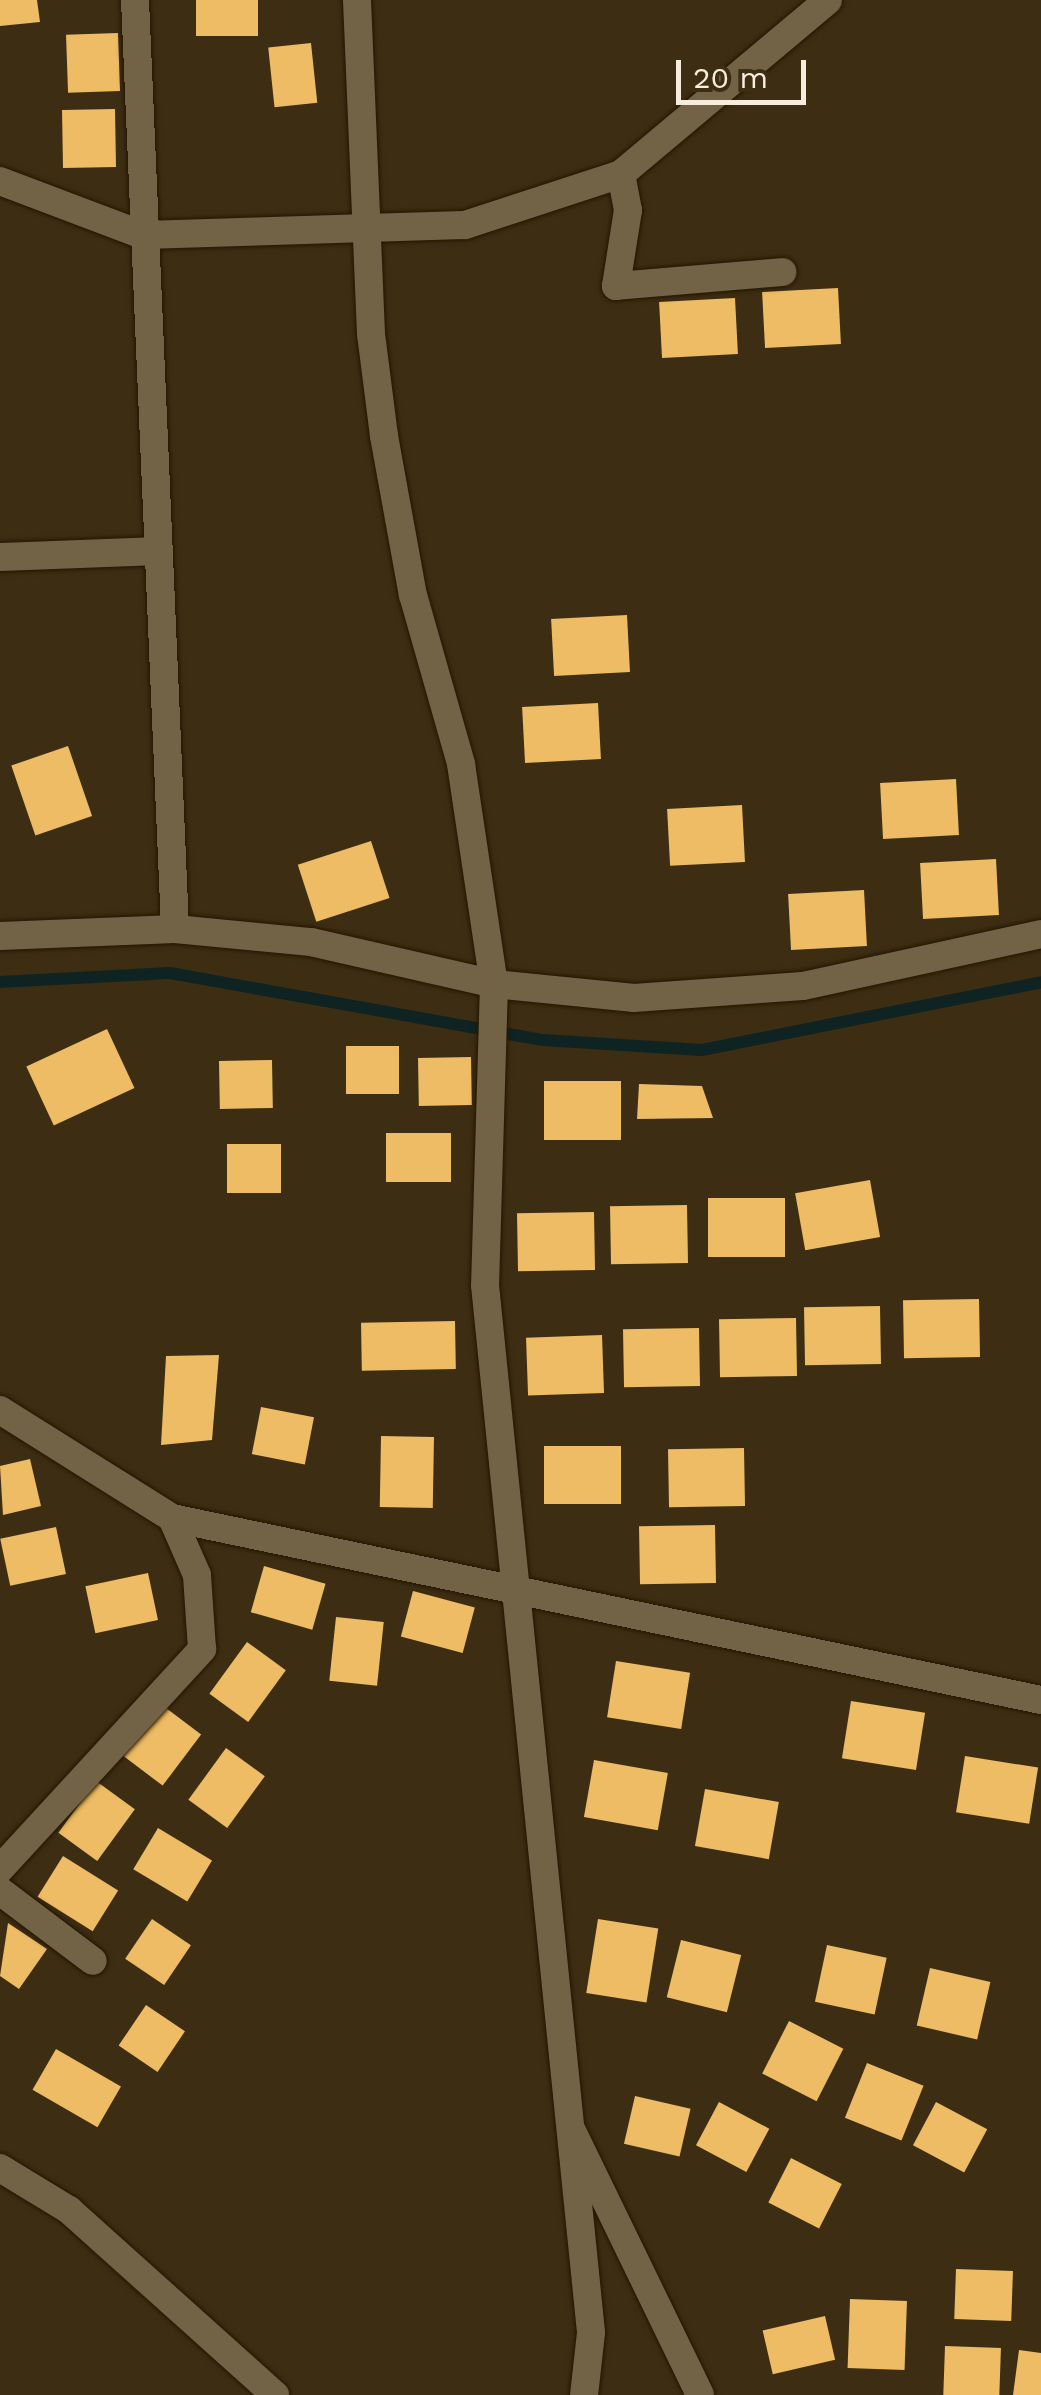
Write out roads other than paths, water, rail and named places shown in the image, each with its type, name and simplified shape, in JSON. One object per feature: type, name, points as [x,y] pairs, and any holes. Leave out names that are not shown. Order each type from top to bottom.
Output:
[{"type":"street","points":[[135,0],[142,235],[175,929]]},
{"type":"street","points":[[357,0],[365,234],[388,453],[413,595],[461,764],[494,984],[485,1285],[572,2130],[590,2333],[584,2395]]},
{"type":"street","points":[[0,181],[142,235],[365,234],[465,226],[622,174],[828,0]]},
{"type":"street","points":[[622,174],[628,210],[616,286],[782,272]]},
{"type":"street","points":[[0,557],[158,551]]},
{"type":"street","points":[[0,936],[175,929],[311,942],[494,984],[634,998],[723,996],[1041,934]]},
{"type":"street","points":[[0,1410],[172,1518],[1041,1700]]},
{"type":"street","points":[[0,1869],[202,1649],[198,1575],[172,1518]]},
{"type":"street","points":[[0,1891],[92,1961]]},
{"type":"street","points":[[572,2130],[700,2395]]},
{"type":"street","points":[[0,2168],[69,2210],[275,2395]]},
{"type":"waterway","points":[[0,982],[170,973],[543,1040],[702,1050],[1041,982]]}]
